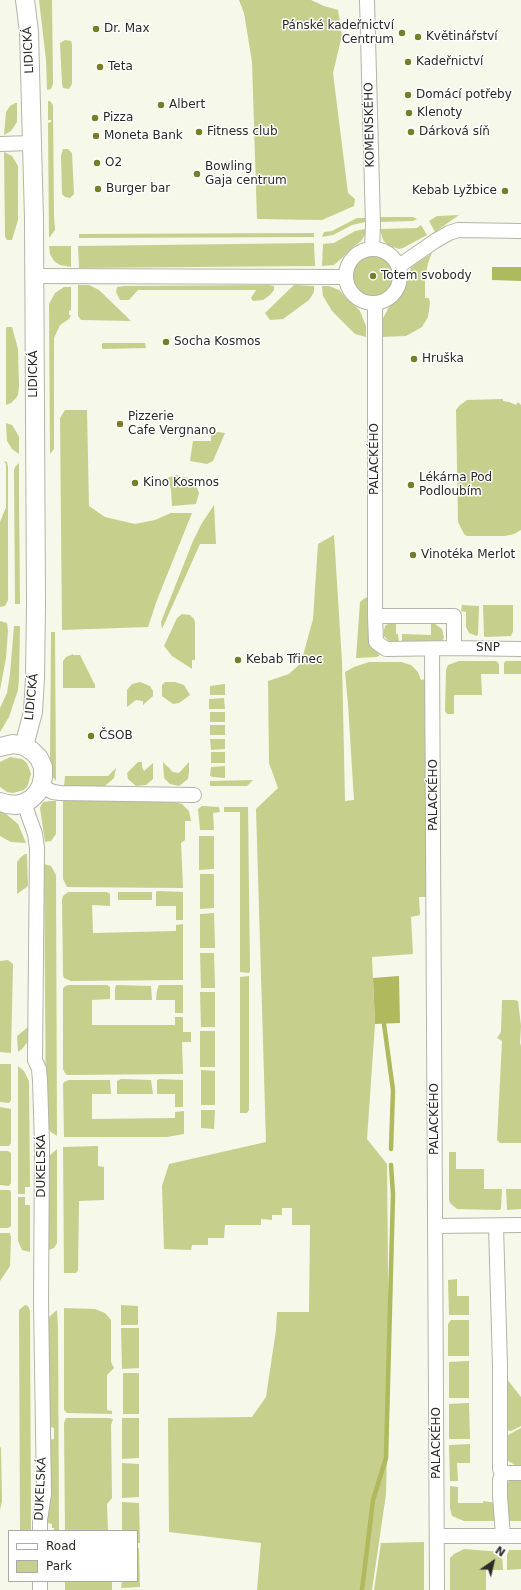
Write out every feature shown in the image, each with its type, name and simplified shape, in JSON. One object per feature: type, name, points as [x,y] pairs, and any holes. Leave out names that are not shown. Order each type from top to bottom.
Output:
[{"type":"street","name":"LIDICKÁ","points":[[24,746],[33,712],[35,678],[34,219],[29,32],[25,0]]},
{"type":"street","name":"KOMENSKÉHO","points":[[367,0],[373,225],[372,249]]},
{"type":"street","points":[[0,144],[32,143]]},
{"type":"street","points":[[399,266],[435,241],[458,230],[521,231]]},
{"type":"street","points":[[372,249],[380,250],[388,254],[399,266],[399,283],[396,291],[387,299],[375,303],[367,302],[359,299],[352,293],[348,286],[346,277],[347,269],[356,255],[364,251],[372,249]]},
{"type":"street","points":[[33,276],[346,277]]},
{"type":"street","name":"PALACKÉHO","points":[[375,303],[376,642],[386,649],[432,649],[437,1590]]},
{"type":"street","points":[[375,616],[454,616],[454,648]]},
{"type":"street","name":"SNP","points":[[432,649],[521,648]]},
{"type":"street","points":[[0,747],[13,744],[24,746],[32,751],[41,763],[44,777],[37,793],[24,803],[16,805],[0,802]]},
{"type":"street","points":[[41,786],[53,792],[194,795]]},
{"type":"street","name":"DUKELSKÁ","points":[[24,803],[35,834],[37,848],[35,1060],[39,1069],[40,1080],[42,1144],[41,1302],[44,1494],[40,1530]]},
{"type":"street","points":[[435,1226],[521,1225]]},
{"type":"street","points":[[496,1226],[500,1350],[500,1469],[502,1473],[500,1480],[500,1496],[503,1536]]},
{"type":"street","points":[[502,1473],[521,1473]]},
{"type":"street","points":[[437,1536],[521,1536]]},
{"type":"green space","points":[[39,0],[52,0],[53,84],[51,89],[47,90],[46,60]]},
{"type":"green space","points":[[239,0],[311,0],[338,10],[342,35],[333,73],[348,193],[355,199],[354,206],[322,220],[257,219],[252,62],[244,13]]},
{"type":"green space","points":[[65,40],[71,41],[72,44],[72,84],[69,89],[63,88],[62,84],[60,43]]},
{"type":"green space","points":[[48,101],[50,101],[53,105],[55,230],[49,238],[48,123],[51,122],[51,120],[48,120]]},
{"type":"green space","points":[[17,103],[17,122],[11,131],[4,135],[6,112],[10,106]]},
{"type":"green space","points":[[63,149],[68,149],[72,153],[74,194],[70,198],[65,197],[62,194],[61,156]]},
{"type":"green space","points":[[4,152],[12,156],[18,166],[18,220],[12,240],[7,240],[5,236]]},
{"type":"green space","points":[[459,215],[435,232],[429,221],[437,216]]},
{"type":"green space","points":[[380,217],[413,217],[417,219],[413,221],[380,222]]},
{"type":"green space","points":[[357,218],[365,218],[365,222],[352,225],[333,235],[322,237],[324,232],[332,231]]},
{"type":"green space","points":[[421,225],[427,235],[399,249],[389,246],[383,240],[380,229],[417,228]]},
{"type":"green space","points":[[365,229],[365,235],[361,241],[334,265],[322,266],[323,244],[334,243],[355,231]]},
{"type":"green space","points":[[314,233],[314,237],[79,238],[79,234]]},
{"type":"green space","points":[[314,243],[315,266],[79,268],[78,246]]},
{"type":"green space","points":[[49,246],[71,246],[71,267],[60,265],[54,261],[50,254]]},
{"type":"green space","points":[[432,253],[428,263],[425,279],[425,298],[429,298],[430,303],[428,317],[422,327],[406,336],[381,337],[382,320],[389,307],[406,286],[411,267]]},
{"type":"green space","points":[[373,255],[388,261],[394,276],[388,291],[373,297],[358,291],[352,276],[358,261]]},
{"type":"green space","points":[[78,285],[89,285],[99,290],[131,321],[81,320],[78,316]]},
{"type":"green space","points":[[294,285],[314,286],[314,292],[309,300],[283,319],[270,320],[265,313]]},
{"type":"green space","points":[[124,286],[274,286],[274,290],[270,295],[263,300],[253,301],[251,298],[256,290],[138,290],[129,300],[120,300],[116,292],[117,287]]},
{"type":"green space","points":[[322,286],[329,286],[339,290],[360,311],[366,326],[366,337],[355,334],[332,311],[323,296]]},
{"type":"green space","points":[[64,287],[71,287],[71,310],[69,311],[69,315],[71,315],[69,319],[60,325],[54,338],[54,449],[50,454],[49,304],[55,293]]},
{"type":"green space","points":[[6,327],[12,327],[18,349],[19,386],[18,395],[16,398],[11,403],[6,405]]},
{"type":"green space","points":[[102,343],[145,343],[146,348],[102,349]]},
{"type":"green space","points":[[503,399],[503,401],[516,405],[518,402],[521,405],[521,530],[514,534],[505,536],[467,536],[464,534],[458,522],[456,410],[467,400]]},
{"type":"green space","points":[[65,410],[87,410],[89,506],[105,517],[135,524],[155,520],[171,513],[192,513],[157,600],[148,627],[62,630],[60,418]]},
{"type":"green space","points":[[6,423],[12,425],[19,437],[19,454],[12,449],[7,441]]},
{"type":"green space","points":[[211,431],[225,433],[213,461],[207,464],[190,461],[193,441],[211,441]]},
{"type":"green space","points":[[4,461],[7,462],[8,467],[8,600],[5,606],[0,607],[0,522],[6,507],[6,464]]},
{"type":"green space","points":[[19,463],[20,604],[15,604],[14,470]]},
{"type":"green space","points":[[177,475],[188,478],[196,485],[199,493],[196,504],[172,506],[171,489],[167,478]]},
{"type":"green space","points":[[214,505],[216,544],[200,544],[162,629],[161,622],[193,541],[202,523]]},
{"type":"green space","points":[[334,535],[342,662],[345,801],[354,800],[345,672],[369,662],[401,662],[411,665],[418,672],[421,680],[426,679],[427,895],[425,897],[419,897],[420,915],[411,917],[413,954],[372,957],[375,1024],[367,1139],[387,1164],[389,1369],[386,1494],[372,1590],[257,1590],[261,1543],[169,1532],[168,1418],[252,1417],[266,1397],[276,1330],[277,1312],[309,1312],[310,1225],[292,1225],[292,1208],[282,1208],[282,1215],[272,1215],[272,1220],[261,1219],[261,1225],[225,1225],[224,1238],[208,1238],[208,1245],[192,1245],[191,1250],[164,1249],[162,1186],[169,1164],[266,1142],[256,809],[278,788],[269,763],[268,681],[289,674],[301,663],[313,619],[318,544]]},
{"type":"green space","points":[[371,596],[369,641],[374,650],[380,655],[377,657],[356,658],[360,602]]},
{"type":"green space","points":[[462,605],[479,606],[477,636],[469,633],[466,627],[466,612],[461,611]]},
{"type":"green space","points":[[483,605],[513,605],[513,631],[511,636],[484,636]]},
{"type":"green space","points":[[182,614],[190,615],[195,622],[195,660],[192,660],[192,669],[172,656],[164,646],[177,618]]},
{"type":"green space","points":[[0,621],[7,623],[8,631],[6,658],[0,690]]},
{"type":"green space","points":[[391,622],[396,622],[396,634],[398,634],[399,643],[389,641],[383,635],[385,626]]},
{"type":"green space","points":[[431,624],[435,624],[442,629],[444,638],[441,642],[402,643],[402,634],[431,635]]},
{"type":"green space","points":[[14,626],[20,626],[18,690],[9,717],[0,732],[0,708],[7,693]]},
{"type":"green space","points":[[51,632],[55,632],[56,781],[52,776],[50,767]]},
{"type":"green space","points":[[73,654],[80,655],[95,685],[95,688],[63,688],[63,661],[66,657]]},
{"type":"green space","points":[[459,661],[496,661],[499,664],[499,674],[481,674],[482,695],[454,695],[454,714],[447,714],[445,711],[446,670],[448,665]]},
{"type":"green space","points":[[506,661],[521,661],[521,674],[504,674],[504,663]]},
{"type":"green space","points":[[140,682],[150,686],[153,691],[153,696],[143,705],[143,701],[136,700],[127,707],[127,690],[132,684]]},
{"type":"green space","points":[[165,682],[175,682],[184,685],[190,695],[179,703],[173,704],[162,696],[162,685]]},
{"type":"green space","points":[[225,684],[225,695],[210,695],[210,686]]},
{"type":"green space","points":[[224,698],[225,709],[209,709],[209,699]]},
{"type":"green space","points":[[210,712],[225,712],[225,722],[210,722]]},
{"type":"green space","points":[[210,725],[225,725],[225,735],[210,735]]},
{"type":"green space","points":[[210,739],[225,739],[225,749],[211,750]]},
{"type":"green space","points":[[211,752],[225,752],[225,763],[211,763]]},
{"type":"green space","points":[[10,757],[22,759],[27,763],[31,774],[28,785],[24,790],[13,793],[7,792],[0,787],[0,762]]},
{"type":"green space","points":[[138,762],[142,762],[144,771],[153,763],[153,779],[146,785],[136,786],[128,779],[127,773]]},
{"type":"green space","points":[[163,762],[173,772],[179,773],[189,762],[188,779],[179,786],[170,784],[164,778]]},
{"type":"green space","points":[[225,766],[225,778],[210,776],[211,767]]},
{"type":"green space","points":[[116,768],[114,778],[105,786],[64,786],[65,776],[108,776]]},
{"type":"green space","points":[[253,780],[247,786],[210,786],[210,781]]},
{"type":"green space","points":[[56,801],[56,834],[51,841],[45,842],[40,808],[43,802]]},
{"type":"green space","points":[[63,801],[170,801],[182,804],[189,811],[191,821],[185,821],[185,840],[181,843],[183,888],[67,887],[63,879]]},
{"type":"green space","points":[[202,806],[219,807],[220,812],[213,813],[214,830],[200,830],[198,809]]},
{"type":"green space","points":[[224,807],[248,807],[249,973],[240,972],[240,812],[224,812]]},
{"type":"green space","points":[[0,811],[18,824],[26,843],[11,842],[0,836]]},
{"type":"green space","points":[[199,836],[214,836],[214,869],[199,870]]},
{"type":"green space","points":[[25,854],[27,854],[28,886],[17,894],[17,862]]},
{"type":"green space","points":[[44,864],[51,866],[56,875],[57,1136],[48,1128],[46,1120]]},
{"type":"green space","points":[[200,874],[214,874],[214,908],[200,909]]},
{"type":"green space","points":[[157,891],[183,892],[183,920],[176,920],[176,906],[156,906]]},
{"type":"green space","points":[[68,892],[107,892],[110,894],[110,906],[92,905],[93,933],[176,931],[176,925],[183,924],[183,980],[71,981],[64,978],[62,900],[63,896]]},
{"type":"green space","points":[[118,892],[152,892],[152,900],[118,900]]},
{"type":"green space","points":[[214,913],[215,948],[200,948],[200,914]]},
{"type":"green space","points":[[200,953],[214,953],[215,988],[201,988]]},
{"type":"green space","points":[[8,960],[13,964],[11,1053],[0,1052],[0,961]]},
{"type":"green space","points":[[249,976],[249,1110],[247,1113],[240,1113],[240,977]]},
{"type":"green space","points":[[68,985],[107,985],[110,987],[110,999],[92,1000],[92,1025],[175,1025],[175,1017],[183,1017],[183,1032],[191,1032],[191,1042],[182,1042],[183,1074],[67,1075],[63,1069],[63,989]]},
{"type":"green space","points":[[116,985],[151,986],[152,1000],[115,1000]]},
{"type":"green space","points":[[159,985],[183,985],[183,1013],[175,1013],[175,1000],[156,1000]]},
{"type":"green space","points":[[200,992],[215,992],[215,1027],[201,1027]]},
{"type":"green space","points":[[502,1000],[518,1001],[521,1026],[521,1143],[500,1143],[497,1140],[502,1041],[497,1038],[501,1032]]},
{"type":"green space","points":[[29,1026],[28,1041],[18,1052],[17,1036]]},
{"type":"green space","points":[[200,1031],[215,1031],[215,1067],[200,1067]]},
{"type":"green space","points":[[0,1064],[11,1064],[11,1100],[9,1103],[0,1102]]},
{"type":"green space","points":[[18,1066],[24,1071],[29,1081],[30,1187],[25,1187],[25,1194],[18,1194]]},
{"type":"green space","points":[[201,1070],[215,1071],[215,1105],[201,1105]]},
{"type":"green space","points":[[121,1079],[151,1080],[153,1094],[117,1094],[117,1081]]},
{"type":"green space","points":[[69,1080],[110,1080],[111,1094],[92,1094],[92,1119],[175,1118],[175,1112],[184,1111],[184,1134],[167,1137],[64,1137],[63,1084]]},
{"type":"green space","points":[[157,1080],[183,1080],[183,1107],[175,1107],[175,1094],[157,1094]]},
{"type":"green space","points":[[0,1107],[11,1109],[11,1143],[9,1146],[0,1146]]},
{"type":"green space","points":[[201,1110],[215,1110],[214,1129],[201,1128]]},
{"type":"green space","points":[[98,1146],[98,1166],[104,1167],[104,1200],[79,1201],[78,1270],[76,1273],[64,1273],[63,1147]]},
{"type":"green space","points":[[57,1149],[57,1243],[54,1248],[46,1251],[49,1156]]},
{"type":"green space","points":[[0,1151],[8,1151],[11,1153],[11,1183],[9,1186],[0,1185]]},
{"type":"green space","points":[[449,1152],[456,1152],[456,1169],[484,1169],[484,1189],[502,1189],[501,1209],[457,1209],[450,1203]]},
{"type":"green space","points":[[506,1189],[521,1189],[521,1209],[507,1210]]},
{"type":"green space","points":[[0,1190],[10,1190],[11,1192],[11,1226],[8,1228],[0,1228]]},
{"type":"green space","points":[[18,1197],[25,1197],[25,1205],[30,1205],[30,1252],[22,1250],[18,1241]]},
{"type":"green space","points":[[0,1233],[10,1233],[11,1237],[10,1266],[0,1281]]},
{"type":"green space","points":[[457,1279],[457,1296],[469,1296],[469,1315],[449,1315],[448,1280]]},
{"type":"green space","points":[[25,1305],[28,1306],[30,1311],[31,1530],[20,1530],[19,1310]]},
{"type":"green space","points":[[121,1305],[138,1306],[138,1325],[121,1325]]},
{"type":"green space","points":[[64,1308],[95,1309],[105,1313],[111,1320],[111,1362],[114,1368],[107,1375],[107,1410],[112,1411],[112,1414],[67,1413],[64,1410]]},
{"type":"green space","points":[[57,1310],[59,1530],[54,1530],[54,1528],[52,1528],[52,1524],[48,1523],[48,1440],[54,1439],[54,1428],[48,1426],[48,1318]]},
{"type":"green space","points":[[451,1320],[469,1320],[469,1356],[448,1356],[448,1324]]},
{"type":"green space","points":[[121,1328],[139,1328],[139,1368],[122,1369]]},
{"type":"green space","points":[[469,1361],[469,1398],[449,1398],[449,1362]]},
{"type":"green space","points":[[123,1373],[139,1373],[139,1414],[123,1414]]},
{"type":"green space","points":[[506,1378],[521,1397],[521,1426],[511,1431],[506,1430]]},
{"type":"green space","points":[[469,1403],[470,1439],[449,1439],[449,1404]]},
{"type":"green space","points":[[66,1418],[113,1419],[111,1425],[112,1498],[107,1504],[108,1530],[65,1530],[64,1423]]},
{"type":"green space","points":[[122,1418],[139,1418],[139,1458],[122,1459]]},
{"type":"green space","points":[[521,1428],[521,1466],[515,1465],[506,1458],[506,1436]]},
{"type":"green space","points":[[470,1444],[470,1463],[457,1463],[458,1481],[450,1481],[449,1445]]},
{"type":"green space","points":[[1,1447],[2,1501],[0,1510],[0,1448]]},
{"type":"green space","points":[[122,1463],[139,1464],[139,1497],[122,1498]]},
{"type":"green space","points":[[513,1478],[521,1478],[521,1521],[508,1521],[505,1510],[508,1509],[508,1483],[509,1480]]},
{"type":"green space","points":[[450,1486],[458,1487],[458,1503],[483,1503],[483,1501],[497,1503],[496,1521],[464,1521],[452,1516],[450,1508]]},
{"type":"green space","points":[[122,1502],[139,1503],[140,1543],[138,1543],[138,1530],[122,1530]]},
{"type":"green space","points":[[424,1542],[424,1590],[374,1590],[381,1543]]},
{"type":"green space","points":[[139,1548],[140,1587],[121,1588],[122,1582],[138,1582]]},
{"type":"green space","points":[[464,1549],[502,1552],[503,1570],[486,1570],[486,1590],[450,1590],[450,1558],[454,1554]]},
{"type":"green space","points":[[509,1550],[521,1550],[521,1569],[507,1570],[507,1555]]},
{"type":"green space","points":[[65,1582],[112,1582],[112,1590],[65,1590]]},
{"type":"shaded area","points":[[492,267],[521,267],[521,281],[492,280]]},
{"type":"shaded area","points":[[399,976],[400,1023],[375,1024],[373,978]]},
{"type":"waterway","points":[[384,1024],[393,1090],[391,1149]]},
{"type":"waterway","points":[[362,1590],[373,1500],[386,1458],[393,1194],[391,1165]]},
{"type":"place","name":"Dr. Max","points":[[96,29]]},
{"type":"place","name":"Pánské kadeřnictví Centrum","points":[[402,33]]},
{"type":"place","name":"Květinářství","points":[[418,37]]},
{"type":"place","name":"Kadeřnictví","points":[[408,62]]},
{"type":"place","name":"Teta","points":[[100,67]]},
{"type":"place","name":"Domácí potřeby","points":[[408,95]]},
{"type":"place","name":"Albert","points":[[161,105]]},
{"type":"place","name":"Klenoty","points":[[409,113]]},
{"type":"place","name":"Pizza","points":[[95,118]]},
{"type":"place","name":"Fitness club","points":[[199,132]]},
{"type":"place","name":"Dárková síň","points":[[411,132]]},
{"type":"place","name":"Moneta Bank","points":[[96,136]]},
{"type":"place","name":"O2","points":[[97,163]]},
{"type":"place","name":"Bowling Gaja centrum","points":[[197,174]]},
{"type":"place","name":"Burger bar","points":[[98,189]]},
{"type":"place","name":"Kebab Lyžbice","points":[[505,191]]},
{"type":"place","name":"Totem svobody","points":[[373,276]]},
{"type":"place","name":"Socha Kosmos","points":[[166,342]]},
{"type":"place","name":"Hruška","points":[[414,359]]},
{"type":"place","name":"Pizzerie Cafe Vergnano","points":[[120,424]]},
{"type":"place","name":"Kino Kosmos","points":[[135,483]]},
{"type":"place","name":"Lékárna Pod Podloubím","points":[[411,485]]},
{"type":"place","name":"Vinotéka Merlot","points":[[413,555]]},
{"type":"place","name":"Kebab Třinec","points":[[238,660]]},
{"type":"place","name":"ČSOB","points":[[91,736]]}]
